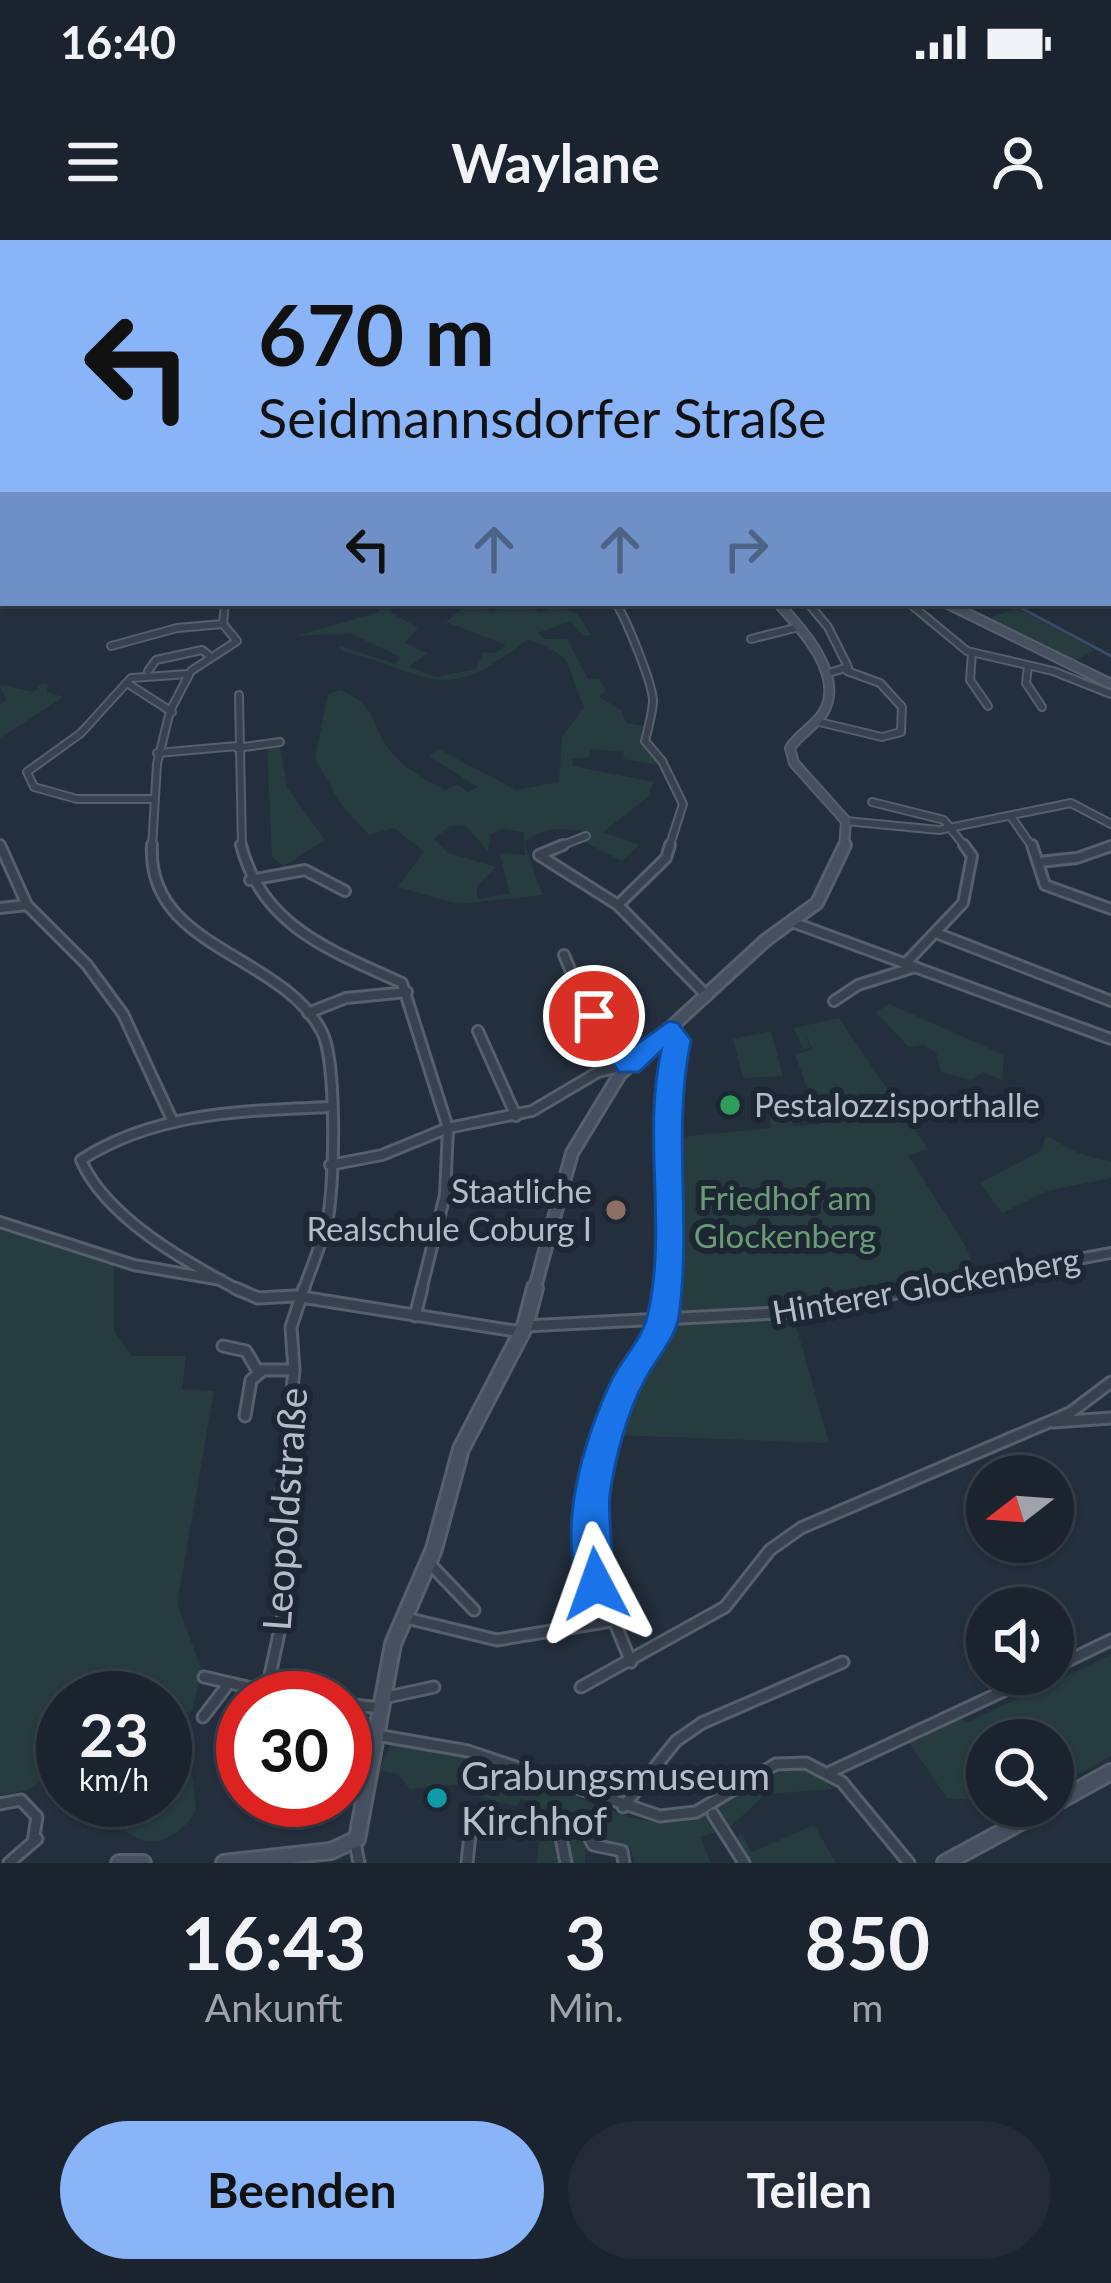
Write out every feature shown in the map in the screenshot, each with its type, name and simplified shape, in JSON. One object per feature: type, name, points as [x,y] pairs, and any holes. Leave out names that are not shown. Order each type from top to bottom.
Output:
[{"type":"street","points":[[225,606],[223,624],[237,641],[188,674],[157,753],[149,860],[165,904],[190,927],[251,963],[308,1013],[325,1033],[333,1056],[328,1218],[300,1298]]},
{"type":"street","points":[[618,606],[632,628],[634,650],[654,697],[645,741],[662,761],[683,804],[666,858],[618,905]]},
{"type":"street","points":[[358,1863],[355,1843],[402,1617],[429,1563],[452,1472],[524,1329],[566,1166],[593,1112],[629,1065],[817,903],[831,884],[847,842],[846,821],[792,758],[795,738],[828,703],[826,674],[799,627],[781,606]]},
{"type":"street","points":[[811,606],[829,627],[847,670]]},
{"type":"street","points":[[905,606],[971,653],[1111,694]]},
{"type":"street","points":[[952,606],[1111,684]]},
{"type":"street","points":[[111,646],[170,629],[223,624]]},
{"type":"street","points":[[751,639],[799,627]]},
{"type":"street","points":[[152,799],[111,802],[46,793],[27,776],[91,724],[155,660],[202,650],[211,657]]},
{"type":"street","points":[[971,653],[970,683],[988,706]]},
{"type":"street","points":[[1028,666],[1026,683],[1042,707]]},
{"type":"street","points":[[815,722],[882,737],[904,728],[902,707],[885,686],[847,670],[826,674]]},
{"type":"street","points":[[148,671],[188,674]]},
{"type":"street","points":[[127,683],[172,712]]},
{"type":"street","points":[[239,695],[239,846],[250,880],[272,908],[312,939],[392,976],[408,994],[448,1128],[445,1195],[415,1316]]},
{"type":"street","points":[[157,753],[280,742]]},
{"type":"street","points":[[834,1000],[863,979],[897,976],[969,892],[971,853],[952,828],[936,816],[872,802]]},
{"type":"street","points":[[846,821],[919,830],[952,828],[1071,803],[1111,824]]},
{"type":"street","points":[[1011,817],[1029,837],[1042,881],[1053,890],[1111,909]]},
{"type":"street","points":[[586,836],[539,855],[618,905],[707,996]]},
{"type":"street","points":[[0,845],[27,905],[87,965],[123,1014],[173,1122]]},
{"type":"street","points":[[1039,862],[1077,858],[1111,846]]},
{"type":"street","points":[[250,880],[297,869],[346,891]]},
{"type":"street","points":[[0,908],[27,905]]},
{"type":"street","points":[[792,922],[1111,1039]]},
{"type":"street","points":[[935,932],[1111,1000]]},
{"type":"street","points":[[563,955],[581,995],[629,1065]]},
{"type":"street","points":[[308,1013],[346,998],[408,994]]},
{"type":"street","points":[[478,1030],[516,1116]]},
{"type":"street","points":[[631,1662],[592,1568],[593,1493],[627,1382],[663,1322],[670,1166],[665,1097],[677,1040],[669,1030]]},
{"type":"street","points":[[330,1165],[382,1155],[448,1128],[516,1116],[553,1102],[603,1070],[629,1065]]},
{"type":"street","points":[[223,1280],[97,1191],[81,1160],[110,1142],[173,1122],[328,1107]]},
{"type":"street","points":[[0,1222],[134,1265],[223,1280]]},
{"type":"street","name":"Hinterer Glockenberg","points":[[223,1280],[259,1298],[300,1298],[524,1329],[663,1322],[858,1303],[1111,1253]]},
{"type":"street","name":"Leopoldstraße","points":[[271,1671],[286,1600],[281,1500],[294,1370],[291,1328],[300,1298]]},
{"type":"street","points":[[224,1346],[246,1351],[262,1372]]},
{"type":"street","points":[[244,1416],[251,1379],[262,1372],[294,1370]]},
{"type":"street","points":[[581,1687],[725,1607],[770,1550],[801,1528],[1081,1407],[1111,1382]]},
{"type":"street","points":[[1052,1420],[1072,1425],[1111,1418]]},
{"type":"street","points":[[429,1563],[474,1610]]},
{"type":"street","points":[[402,1617],[496,1640],[611,1621]]},
{"type":"street","points":[[1074,1658],[1111,1640]]},
{"type":"street","points":[[623,1807],[685,1734],[722,1711],[843,1662]]},
{"type":"street","points":[[203,1678],[216,1683]]},
{"type":"street","points":[[372,1704],[434,1687]]},
{"type":"street","points":[[829,1773],[995,1695]]},
{"type":"street","points":[[202,1717],[216,1711]]},
{"type":"street","points":[[375,1734],[468,1751],[660,1816],[696,1812],[758,1772],[788,1762],[829,1773],[909,1863]]},
{"type":"street","points":[[1074,1793],[1111,1772]]},
{"type":"street","points":[[0,1804],[21,1800],[37,1817],[35,1840],[9,1863]]},
{"type":"street","points":[[713,1814],[744,1863]]},
{"type":"street","points":[[467,1863],[472,1816]]},
{"type":"street","points":[[945,1863],[1011,1827]]},
{"type":"street","points":[[560,1832],[566,1863]]},
{"type":"street","points":[[587,1833],[593,1845],[622,1851],[624,1863]]},
{"type":"street","points":[[231,1862],[253,1853],[342,1850],[355,1843]]},
{"type":"street","points":[[119,1863],[142,1863]]},
{"type":"green space","points":[[378,606],[390,606],[392,613],[418,628],[405,643],[427,653],[409,667],[436,677],[476,669],[483,652],[496,653],[506,645],[446,622],[465,606],[493,612],[505,606],[529,606],[539,612],[559,606],[577,614],[591,635],[583,636],[571,621],[538,633],[545,639],[567,639],[588,679],[599,679],[606,691],[599,697],[621,710],[626,723],[644,726],[644,745],[661,761],[658,765],[623,759],[624,752],[590,749],[589,757],[573,759],[572,766],[654,782],[647,798],[603,832],[639,845],[622,861],[585,842],[588,833],[554,829],[524,842],[524,832],[502,829],[491,834],[488,851],[465,825],[450,826],[434,839],[448,853],[496,867],[477,886],[477,899],[510,894],[500,854],[525,855],[524,843],[542,895],[458,904],[398,887],[424,851],[394,828],[369,835],[341,804],[315,758],[328,694],[341,690],[362,703],[401,762],[445,790],[458,785],[468,792],[478,787],[429,756],[440,750],[516,790],[559,782],[562,737],[584,707],[566,662],[528,639],[474,674],[435,680],[341,651],[339,646],[396,664],[400,657],[350,633],[296,636],[379,612]]},
{"type":"green space","points":[[1016,608],[1095,650],[1071,663],[982,621]]},
{"type":"green space","points":[[42,683],[48,684],[47,692],[63,697],[0,738],[0,704],[6,701],[0,685],[34,692]]},
{"type":"green space","points":[[267,745],[280,745],[287,787],[325,840],[284,866],[272,857]]},
{"type":"green space","points":[[889,1004],[1004,1055],[1002,1080],[983,1072],[971,1080],[941,1072],[936,1052],[923,1045],[909,1047],[876,1012]]},
{"type":"green space","name":"Friedhof am Glockenberg","points":[[839,1018],[928,1149],[908,1155],[966,1247],[975,1271],[861,1298],[667,1315],[676,1201],[672,1138],[771,1128],[769,1117],[790,1115],[793,1126],[820,1124],[795,1054],[813,1050],[805,1034],[810,1048],[803,1049],[794,1028]]},
{"type":"green space","points":[[771,1031],[783,1076],[743,1078],[733,1039]]},
{"type":"green space","points":[[1046,1136],[1078,1153],[1111,1162],[1111,1178],[1047,1191],[1002,1213],[980,1183],[1041,1151]]},
{"type":"green space","points":[[0,1225],[114,1260],[114,1331],[132,1356],[186,1356],[182,1390],[214,1391],[177,1604],[202,1670],[192,1711],[192,1671],[36,1671],[36,1785],[0,1796]]},
{"type":"green space","name":"Friedhof am Glockenberg","points":[[793,1315],[829,1443],[615,1435],[632,1383],[666,1323]]},
{"type":"green space","points":[[1111,1655],[1111,1756],[1074,1776],[1074,1719],[975,1719],[1026,1695],[1074,1695],[1074,1672]]},
{"type":"green space","points":[[961,1717],[966,1723],[966,1800],[947,1798],[908,1741]]},
{"type":"green space","points":[[392,1741],[517,1771],[614,1812],[654,1822],[695,1817],[756,1780],[796,1767],[815,1772],[833,1789],[766,1794],[729,1828],[700,1837],[711,1863],[635,1863],[630,1848],[586,1847],[585,1863],[537,1863],[539,1843],[552,1833],[534,1802],[521,1799],[516,1806],[476,1796],[474,1783],[410,1789],[398,1774],[379,1771]]},
{"type":"green space","points":[[814,1825],[836,1863],[749,1863],[735,1841],[741,1833],[752,1852]]},
{"type":"green space","points":[[122,1827],[183,1827],[153,1841]]},
{"type":"waterway","points":[[1019,607],[1111,656]]},
{"type":"place","name":"Pestalozzisporthalle","points":[[730,1105]]},
{"type":"place","name":"Staatliche Realschule Coburg I","points":[[616,1210]]},
{"type":"place","name":"Grabungsmuseum Kirchhof","points":[[437,1798]]},
{"type":"route","points":[[594,1016],[629,1065],[669,1030],[677,1040],[665,1097],[670,1228],[663,1322],[627,1382],[606,1440],[593,1493],[590,1550],[596,1584]]}]
